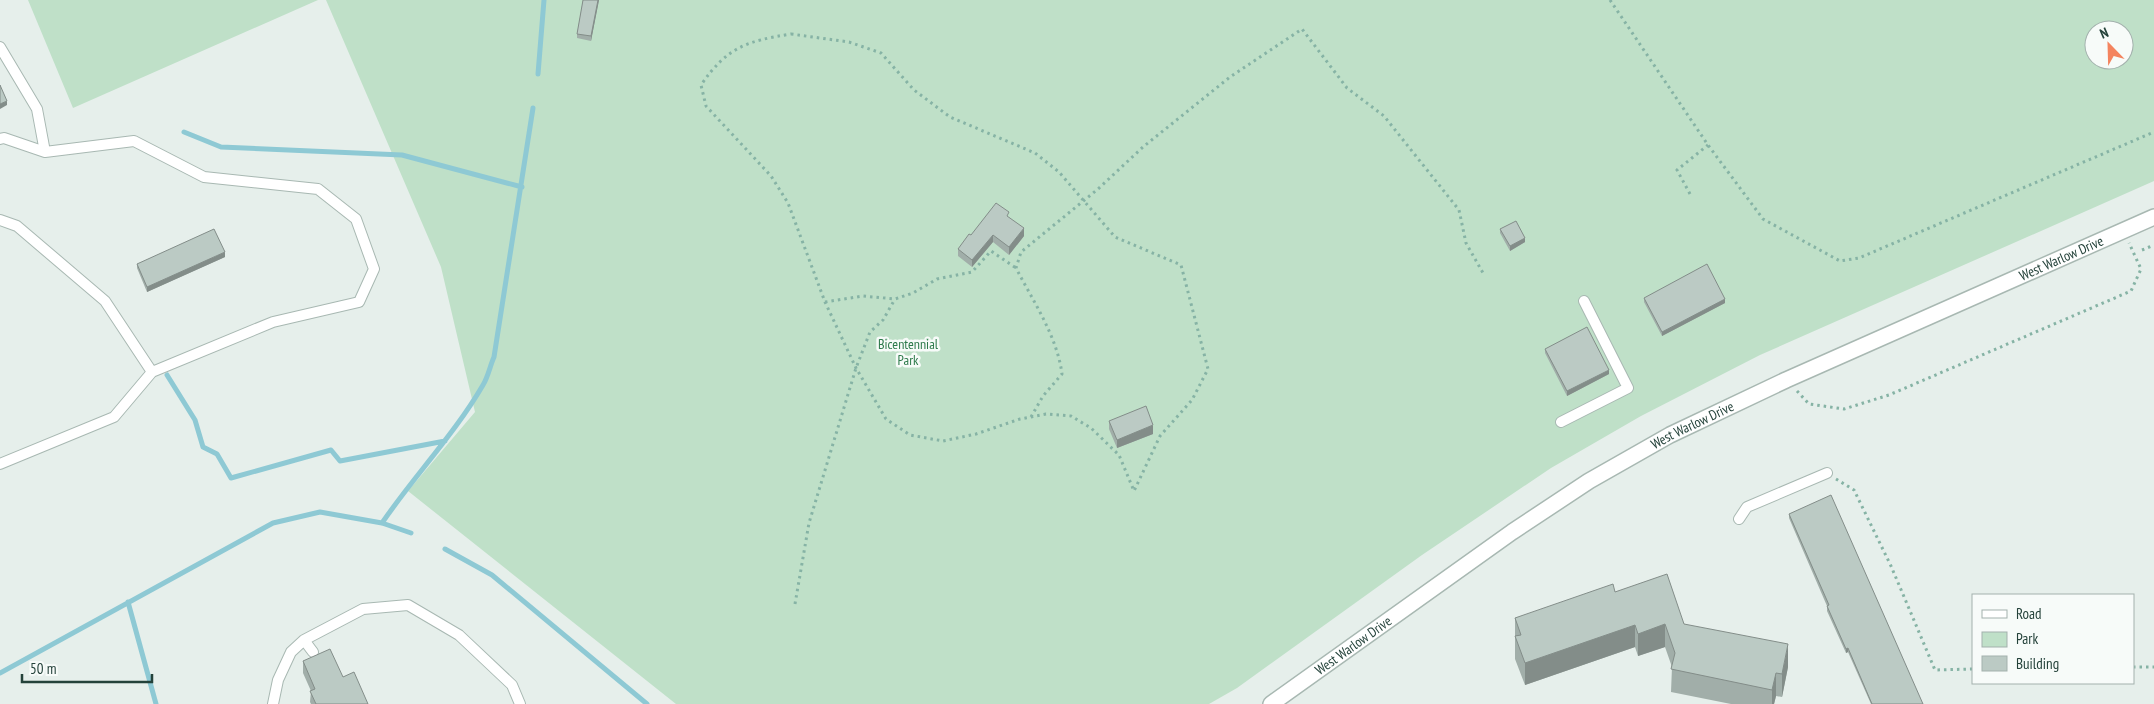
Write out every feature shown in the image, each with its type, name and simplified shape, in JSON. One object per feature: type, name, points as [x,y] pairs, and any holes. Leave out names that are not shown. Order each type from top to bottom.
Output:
[{"type":"street","name":"West Warlow Drive","points":[[1271,704],[1512,532],[1589,482],[1670,435],[1786,380],[2154,217]]},
{"type":"lane","points":[[0,47],[37,109],[45,152]]},
{"type":"lane","points":[[0,139],[4,138],[45,152],[134,141],[204,177],[318,189],[356,219],[374,269],[359,302],[273,322],[152,372],[114,418],[0,464]]},
{"type":"lane","points":[[0,220],[17,226],[105,302],[152,372]]},
{"type":"lane","points":[[1561,422],[1628,388],[1584,301]]},
{"type":"lane","points":[[1739,519],[1747,507],[1827,473]]},
{"type":"lane","points":[[273,704],[278,680],[291,652],[304,640],[362,609],[408,605],[459,635],[512,685],[520,704]]},
{"type":"lane","points":[[304,640],[312,652]]},
{"type":"path","points":[[1610,0],[1708,145],[1763,220],[1840,261],[1859,258],[2154,132]]},
{"type":"path","points":[[1016,268],[1021,252],[1143,147],[1230,77],[1302,30],[1347,88],[1384,116],[1459,210],[1466,243],[1483,273]]},
{"type":"path","points":[[791,34],[849,42],[881,53],[914,90],[950,117],[1035,153],[1059,172],[1082,201],[1115,237],[1182,265],[1208,369],[1192,400],[1160,436],[1134,491],[1119,455],[1092,428],[1071,416],[1046,414],[976,434],[943,441],[910,435],[886,419],[856,368],[825,302],[784,196],[772,176],[706,106],[702,85],[712,69],[734,50],[758,39],[791,34]]},
{"type":"path","points":[[1690,194],[1677,170],[1708,145]]},
{"type":"path","points":[[1786,380],[1809,404],[1844,409],[1889,395],[2132,291],[2140,268],[2122,231]]},
{"type":"path","points":[[2142,250],[2154,245]]},
{"type":"path","points":[[825,302],[863,296],[895,299],[913,293],[937,279],[972,272],[991,251],[1016,268],[1046,326],[1060,359],[1062,374],[1044,396],[1032,417]]},
{"type":"path","points":[[795,604],[809,523],[856,368],[870,332],[883,320],[895,299]]},
{"type":"path","points":[[1827,473],[1854,490],[1891,566],[1935,670],[1972,670]]},
{"type":"path","points":[[2134,667],[2154,667]]},
{"type":"green space","points":[[28,0],[318,0],[73,108]]},
{"type":"green space","name":"Bicentennial Park","points":[[326,0],[2154,0],[2154,181],[1760,355],[1641,416],[1551,468],[1422,555],[1237,688],[1209,704],[676,704],[408,491],[475,412],[441,267]]},
{"type":"building","points":[[583,0],[598,0],[591,36],[577,34]]},
{"type":"building","points":[[0,85],[7,101],[0,104]]},
{"type":"building","points":[[996,203],[1009,212],[1007,216],[1024,228],[1009,247],[993,235],[972,260],[958,249]]},
{"type":"building","points":[[1516,221],[1525,238],[1510,246],[1500,229]]},
{"type":"building","points":[[214,229],[225,252],[147,287],[137,264]]},
{"type":"building","points":[[1707,264],[1725,299],[1662,332],[1644,298]]},
{"type":"building","points":[[1587,327],[1609,370],[1567,391],[1545,349]]},
{"type":"building","points":[[1146,406],[1153,425],[1117,440],[1109,421]]},
{"type":"building","points":[[1831,495],[1923,704],[1872,704],[1848,648],[1846,649],[1827,606],[1829,605],[1789,514]]},
{"type":"building","points":[[1667,574],[1684,624],[1788,644],[1782,674],[1776,673],[1772,690],[1671,669],[1675,653],[1665,624],[1638,634],[1635,625],[1525,663],[1515,636],[1521,635],[1515,618],[1613,584],[1615,592]]},
{"type":"building","points":[[330,649],[343,677],[354,672],[368,704],[316,704],[310,691],[315,689],[303,661]]},
{"type":"waterway","points":[[538,74],[544,0]]},
{"type":"waterway","points":[[382,523],[447,438],[472,403],[488,375],[494,357],[533,108]]},
{"type":"waterway","points":[[184,132],[221,147],[402,155],[522,187]]},
{"type":"waterway","points":[[167,375],[195,420],[203,447],[217,454],[231,478],[331,450],[340,461],[445,441]]},
{"type":"waterway","points":[[0,673],[273,523],[320,512],[382,523],[411,533]]},
{"type":"waterway","points":[[445,549],[492,575],[647,704]]},
{"type":"waterway","points":[[128,602],[156,704]]}]
